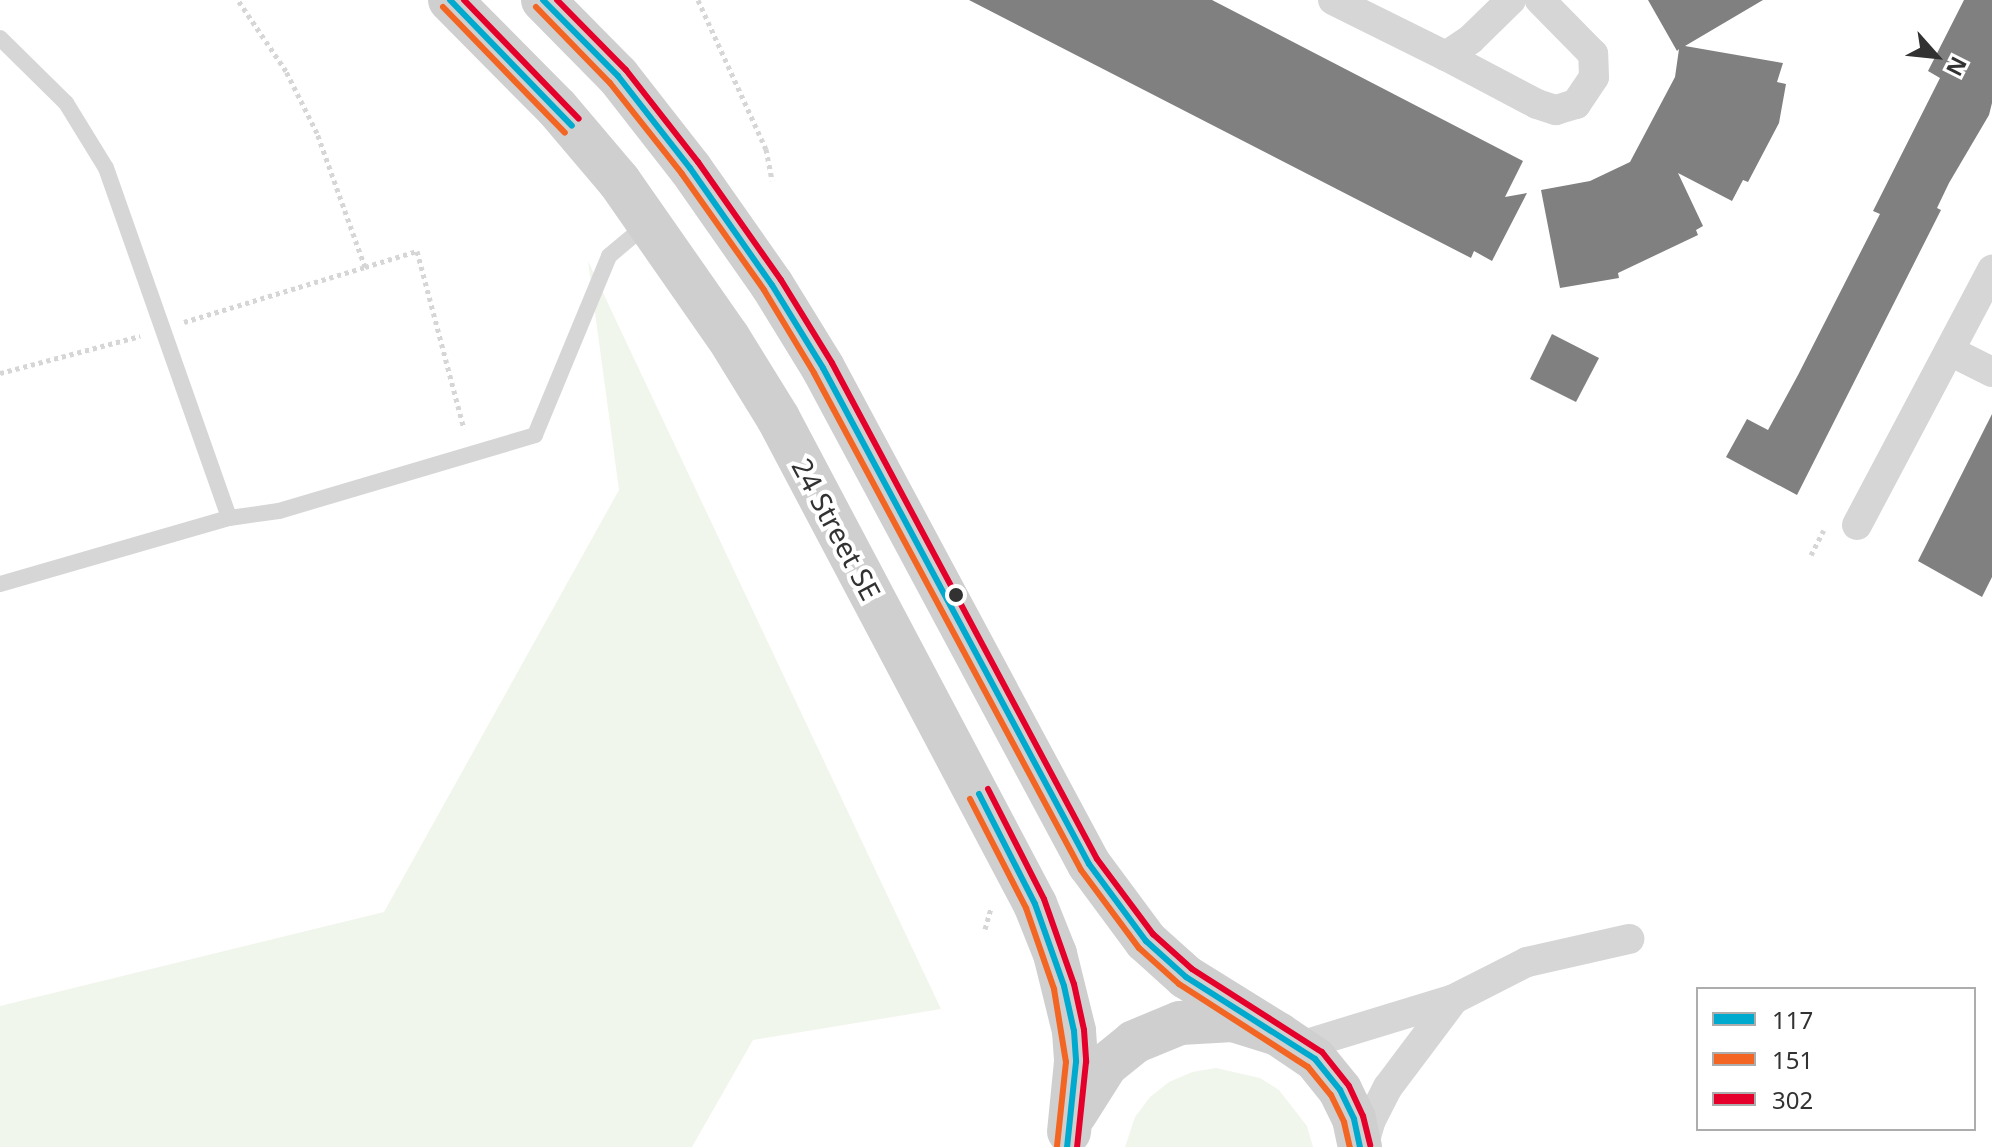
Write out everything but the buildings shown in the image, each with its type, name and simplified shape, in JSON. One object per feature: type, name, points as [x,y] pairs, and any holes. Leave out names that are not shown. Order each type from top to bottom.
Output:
[{"type":"main road","name":"24 Street SE","points":[[450,0],[557,108],[650,221],[778,418],[1035,904],[1055,954],[1074,1031],[1076,1062],[1068,1140]]},
{"type":"main road","points":[[543,0],[618,76],[690,168],[772,285],[823,368],[1089,864],[1146,941],[1186,977],[1315,1059],[1340,1090],[1354,1119],[1361,1147]]},
{"type":"main road","points":[[1068,1140],[1079,1103],[1106,1065],[1134,1042],[1154,1032],[1204,1019],[1233,1020],[1288,1040]]},
{"type":"street","points":[[1333,0],[1537,104],[1556,110],[1576,104],[1594,77],[1593,54],[1540,0]]},
{"type":"street","points":[[1446,56],[1495,19],[1511,0]]},
{"type":"street","points":[[1857,525],[1992,270]]},
{"type":"street","points":[[1950,351],[1992,372]]},
{"type":"street","points":[[1288,1040],[1454,999],[1527,962],[1629,939]]},
{"type":"street","points":[[1361,1147],[1388,1087],[1454,999]]},
{"type":"lane","points":[[0,38],[66,103],[106,168],[229,518]]},
{"type":"lane","points":[[0,584],[229,518],[279,511],[535,435],[609,256],[650,221]]},
{"type":"path","points":[[238,0],[286,71],[317,133],[365,267]]},
{"type":"path","points":[[698,0],[766,149],[772,180]]},
{"type":"path","points":[[198,318],[417,251],[471,455]]},
{"type":"path","points":[[0,373],[148,333]]},
{"type":"path","points":[[1811,555],[1823,530]]},
{"type":"shaded area","points":[[588,261],[941,1009],[753,1040],[692,1147],[0,1147],[0,1006],[384,912],[619,490]]},
{"type":"shaded area","points":[[1216,1068],[1260,1078],[1279,1090],[1307,1126],[1313,1147],[1125,1147],[1135,1117],[1150,1097],[1169,1082],[1192,1072]]},
{"type":"transit line","name":"117","points":[[450,0],[572,126]]},
{"type":"transit line","name":"302","points":[[464,0],[579,119]]},
{"type":"transit line","name":"117","points":[[543,0],[618,76],[690,168],[772,285],[823,368],[1089,864],[1146,941],[1186,977],[1315,1059],[1340,1090],[1354,1119],[1360,1147]]},
{"type":"transit line","name":"302","points":[[557,0],[626,70],[698,162],[781,280],[832,363],[1097,859],[1153,934],[1192,969],[1322,1052],[1349,1086],[1363,1116],[1370,1145]]},
{"type":"transit line","name":"151","points":[[443,7],[565,133]]},
{"type":"transit line","name":"151","points":[[536,7],[610,83],[682,174],[764,290],[814,373],[1081,870],[1139,948],[1179,984],[1308,1067],[1331,1095],[1344,1122],[1350,1147]]},
{"type":"transit line","name":"302","points":[[988,789],[1044,899],[1074,984],[1084,1030],[1086,1062],[1077,1147]]},
{"type":"transit line","name":"117","points":[[979,794],[1035,904],[1064,986],[1074,1031],[1076,1062],[1067,1147]]},
{"type":"transit line","name":"151","points":[[970,799],[1026,908],[1054,989],[1066,1062],[1057,1146]]}]
